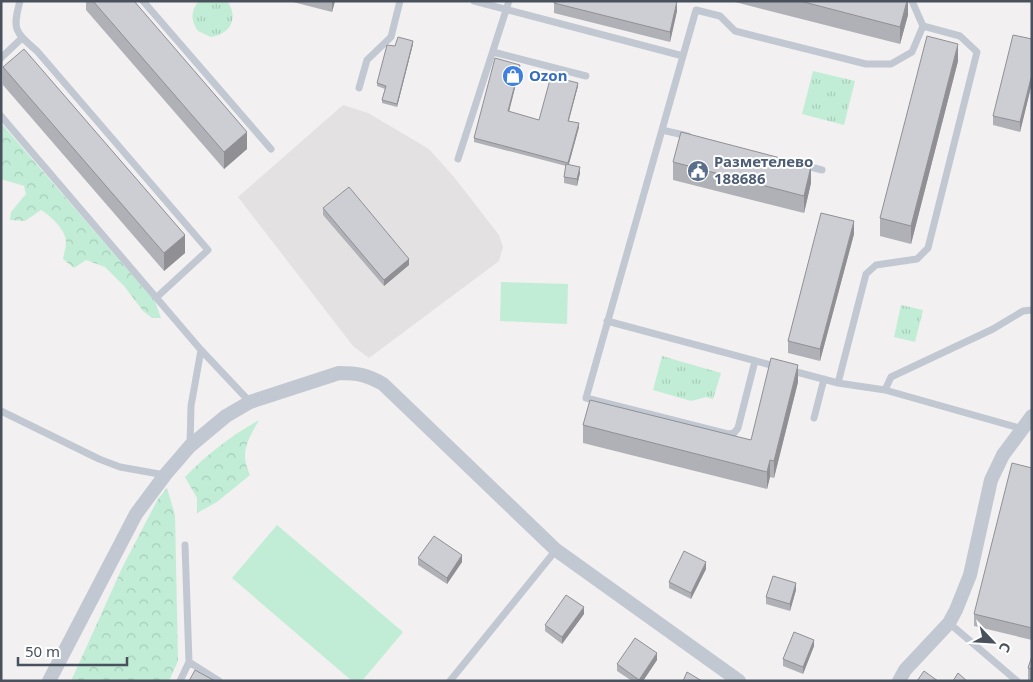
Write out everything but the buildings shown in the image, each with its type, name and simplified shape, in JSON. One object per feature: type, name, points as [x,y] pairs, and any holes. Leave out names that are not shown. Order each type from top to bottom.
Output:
[{"type":"street","points":[[49,681],[136,514],[165,475],[190,446],[226,416],[250,402],[340,373],[354,373],[370,376],[383,384],[556,550],[739,681]]},
{"type":"street","points":[[899,681],[905,670],[949,623],[970,575],[991,480],[1003,455],[1032,416]]},
{"type":"lane","points":[[20,1],[15,20],[17,30],[22,38],[37,51],[208,250],[157,297]]},
{"type":"lane","points":[[143,1],[271,149]]},
{"type":"lane","points":[[359,88],[366,60],[391,37],[400,1]]},
{"type":"lane","points":[[474,1],[683,56]]},
{"type":"lane","points":[[458,158],[510,1]]},
{"type":"lane","points":[[755,361],[738,428],[734,433],[728,434],[586,398],[696,10],[720,16],[734,31],[866,64],[891,64],[912,52],[923,26],[912,1]]},
{"type":"lane","points":[[838,383],[866,274],[876,265],[918,259],[928,248],[977,52],[960,36],[923,26]]},
{"type":"lane","points":[[1,58],[22,38]]},
{"type":"lane","points":[[493,52],[586,76]]},
{"type":"lane","points":[[1,116],[201,350],[250,402]]},
{"type":"lane","points":[[662,130],[697,139]]},
{"type":"lane","points":[[793,163],[822,170]]},
{"type":"lane","points":[[885,390],[890,377],[993,329],[1023,311],[1032,310]]},
{"type":"lane","points":[[607,321],[838,383],[885,390],[1023,429]]},
{"type":"lane","points":[[190,446],[190,406],[201,350]]},
{"type":"lane","points":[[814,418],[824,379]]},
{"type":"lane","points":[[1,411],[120,468],[165,475]]},
{"type":"lane","points":[[180,681],[189,662],[185,545]]},
{"type":"lane","points":[[450,681],[556,550]]},
{"type":"lane","points":[[949,623],[1017,681]]},
{"type":"lane","points":[[189,662],[219,681]]},
{"type":"shaded area","points":[[343,105],[368,113],[429,149],[454,177],[499,235],[503,247],[499,261],[369,358],[353,346],[238,197]]},
{"type":"green space","points":[[199,1],[227,1],[232,13],[231,24],[228,29],[211,37],[198,31],[194,24],[193,12]]},
{"type":"green space","points":[[813,71],[855,81],[844,125],[802,114]]},
{"type":"green space","points":[[1,123],[155,301],[161,318],[152,318],[143,311],[124,286],[105,267],[86,260],[74,268],[63,259],[66,242],[64,233],[41,210],[25,221],[10,220],[11,212],[26,194],[24,186],[1,179]]},
{"type":"green space","points":[[501,282],[568,284],[567,324],[500,321]]},
{"type":"green space","points":[[901,305],[923,310],[915,342],[894,337]]},
{"type":"green space","points":[[662,356],[721,373],[713,399],[706,397],[691,401],[653,390]]},
{"type":"green space","points":[[259,420],[246,446],[245,460],[250,475],[217,502],[197,513],[197,498],[185,477],[220,446]]},
{"type":"green space","points":[[167,488],[175,515],[178,661],[169,681],[71,681],[123,566],[158,499]]},
{"type":"green space","points":[[277,525],[403,632],[362,681],[352,681],[232,578]]},
{"type":"place","name":"Ozon","points":[[513,76]]},
{"type":"place","name":"Разметелево 188686","points":[[698,171]]}]
